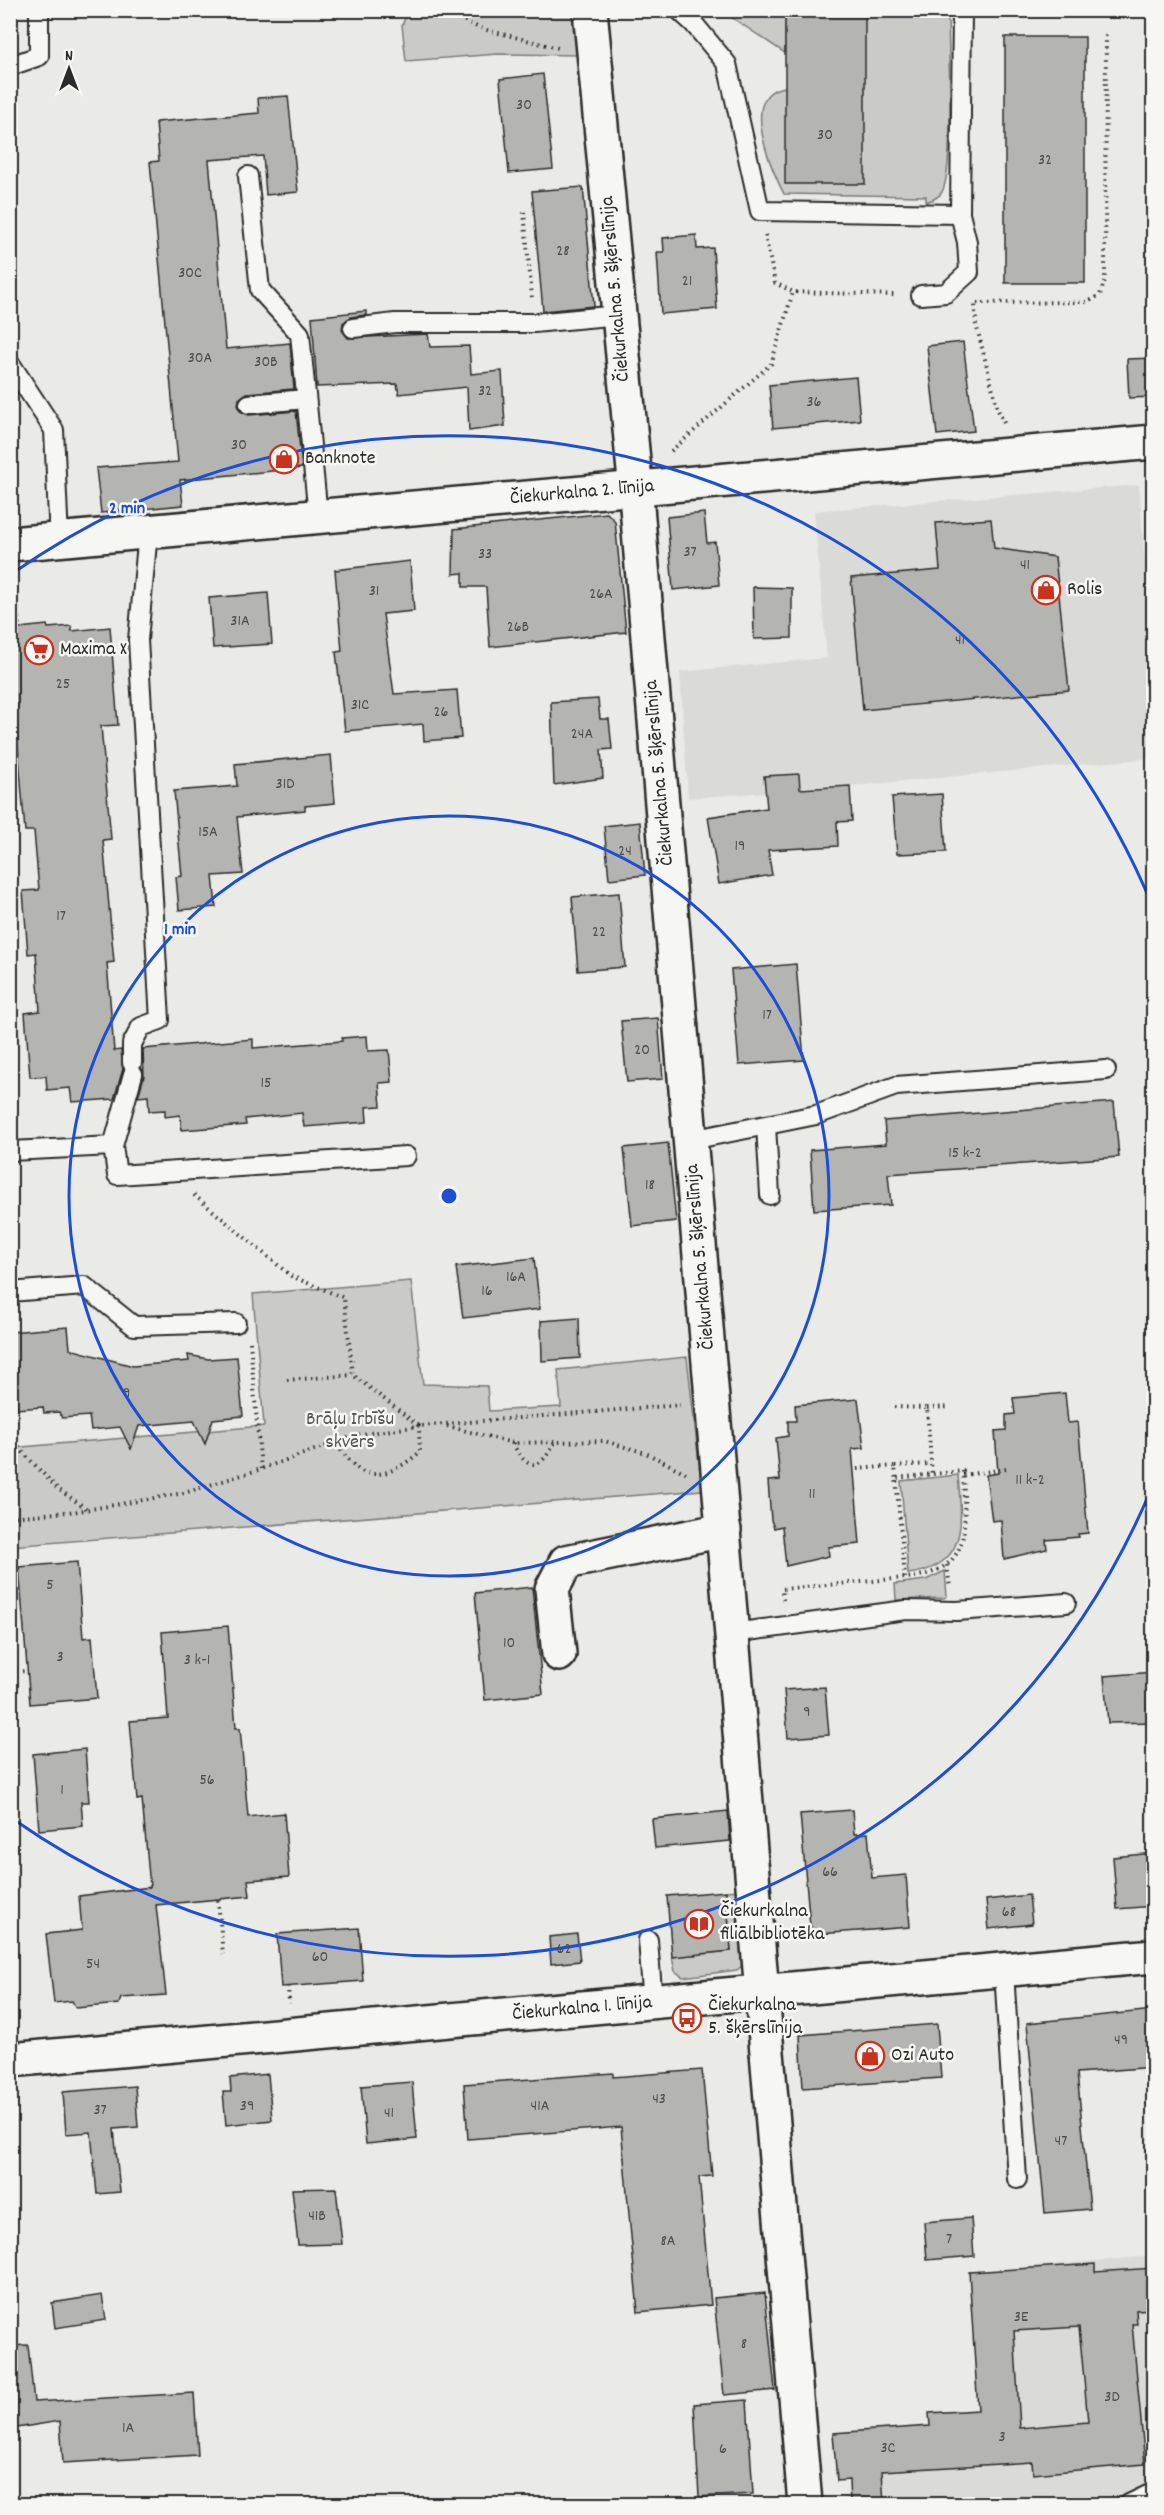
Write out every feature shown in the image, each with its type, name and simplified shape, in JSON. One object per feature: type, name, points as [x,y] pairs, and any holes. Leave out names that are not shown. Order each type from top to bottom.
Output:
[{"type":"street","name":"Čiekurkalna 5. šķērslīnija","points":[[590,10],[635,489],[805,2505]]},
{"type":"street","name":"Čiekurkalna 2. līnija","points":[[10,544],[1154,442]]},
{"type":"street","points":[[559,1653],[552,1589],[566,1562],[724,1530]]},
{"type":"street","name":"Čiekurkalna 1. līnija","points":[[10,2060],[1154,1956]]},
{"type":"lane","points":[[10,66],[39,57],[39,10]]},
{"type":"lane","points":[[679,10],[694,24],[727,64],[760,211],[960,214]]},
{"type":"lane","points":[[921,295],[946,293],[969,272],[967,242],[960,214],[962,10]]},
{"type":"lane","points":[[248,176],[260,290],[300,334],[318,516]]},
{"type":"lane","points":[[353,327],[395,323],[534,323],[619,315]]},
{"type":"lane","points":[[10,363],[54,430],[58,540]]},
{"type":"lane","points":[[249,404],[306,399]]},
{"type":"lane","points":[[148,532],[138,640],[160,1020],[141,1027],[132,1044],[132,1068],[112,1146],[117,1175],[406,1156]]},
{"type":"lane","points":[[691,1140],[816,1115],[896,1086],[1106,1070]]},
{"type":"lane","points":[[766,1125],[770,1195]]},
{"type":"lane","points":[[10,1151],[112,1146]]},
{"type":"lane","points":[[10,1292],[84,1286],[134,1326],[243,1329]]},
{"type":"lane","points":[[733,1633],[906,1610],[957,1611],[1066,1603]]},
{"type":"lane","points":[[648,1940],[653,2003]]},
{"type":"lane","points":[[1004,1971],[1017,2179]]},
{"type":"lane","points":[[1130,2505],[1154,2492]]},
{"type":"path","points":[[443,10],[479,28],[543,43],[595,59]]},
{"type":"path","points":[[1014,454],[1011,439],[998,410],[976,324],[975,303],[1088,302],[1100,295],[1105,280],[1106,31]]},
{"type":"path","points":[[760,211],[775,283],[793,292],[921,295]]},
{"type":"path","points":[[524,212],[534,323]]},
{"type":"path","points":[[635,489],[655,465],[771,363],[793,292]]},
{"type":"path","points":[[18,616],[19,628]]},
{"type":"path","points":[[181,1171],[189,1191],[291,1276],[344,1298],[353,1375]]},
{"type":"path","points":[[243,1329],[261,1469]]},
{"type":"path","points":[[287,1380],[353,1375],[420,1426]]},
{"type":"path","points":[[10,1517],[88,1510],[184,1493],[357,1435],[420,1426],[713,1402]]},
{"type":"path","points":[[894,1407],[950,1407]]},
{"type":"path","points":[[927,1408],[932,1475]]},
{"type":"path","points":[[443,1425],[513,1443],[604,1441],[646,1453],[690,1475]]},
{"type":"path","points":[[335,1443],[358,1469],[371,1474],[400,1469],[420,1452],[420,1426]]},
{"type":"path","points":[[10,1439],[58,1489],[88,1510]]},
{"type":"path","points":[[513,1443],[520,1458],[529,1464],[538,1464],[548,1457],[555,1441]]},
{"type":"path","points":[[857,1469],[931,1464]]},
{"type":"path","points":[[895,1466],[905,1578]]},
{"type":"path","points":[[963,1475],[1006,1469]]},
{"type":"path","points":[[782,1608],[782,1589],[905,1578],[930,1574],[947,1565],[956,1553],[966,1526],[963,1471],[896,1478]]},
{"type":"path","points":[[10,1672],[28,1671]]},
{"type":"path","points":[[218,1900],[223,1954]]},
{"type":"shaded area","points":[[1139,485],[1153,665],[1153,758],[850,786],[688,798],[680,672],[827,658],[814,511]]},
{"type":"shaded area","points":[[1153,2256],[1153,2504],[850,2504],[849,2480],[837,2481],[833,2433],[930,2426],[977,2410],[969,2272]]},
{"type":"green space","points":[[408,11],[577,11],[581,55],[498,54],[406,61],[402,25]]},
{"type":"green space","points":[[722,11],[785,11],[785,53]]},
{"type":"green space","points":[[865,11],[948,11],[950,133],[946,179],[942,192],[926,202],[926,196],[784,194],[766,150],[762,133],[763,103],[771,92],[785,87]]},
{"type":"green space","name":"Brāļu Irbīšu skvērs","points":[[411,1281],[423,1384],[487,1386],[489,1411],[561,1407],[558,1370],[687,1357],[702,1490],[11,1546],[11,1448],[264,1426],[253,1294]]},
{"type":"green space","points":[[958,1475],[960,1525],[952,1552],[942,1562],[928,1569],[908,1574],[901,1481]]},
{"type":"green space","points":[[945,1571],[947,1596],[944,1598],[896,1600],[895,1584],[926,1580]]},
{"type":"green space","points":[[741,1890],[747,1958],[743,1965],[737,1970],[683,1977],[675,1971],[672,1957],[731,1951],[726,1891]]},
{"type":"building","points":[[785,10],[865,10],[865,184],[785,184]]},
{"type":"building","points":[[1005,37],[1085,37],[1085,283],[1005,283]]},
{"type":"building","points":[[543,74],[553,169],[509,173],[500,79]]},
{"type":"building","points":[[288,96],[298,192],[266,195],[263,156],[209,160],[226,349],[290,343],[294,389],[247,393],[239,399],[238,406],[240,411],[249,415],[296,411],[302,468],[180,480],[183,505],[101,513],[96,468],[178,462],[150,162],[159,161],[156,122],[259,113],[258,98]]},
{"type":"building","points":[[583,187],[594,306],[543,311],[532,191]]},
{"type":"building","points":[[696,235],[697,249],[713,248],[717,309],[661,314],[657,252],[664,252],[663,238]]},
{"type":"building","points":[[366,311],[366,315],[351,317],[343,323],[342,330],[348,338],[428,334],[430,347],[469,346],[471,374],[502,371],[505,426],[469,431],[467,387],[399,394],[397,384],[317,387],[312,317]]},
{"type":"building","points":[[963,342],[974,431],[937,435],[927,346]]},
{"type":"building","points":[[1154,358],[1154,397],[1129,398],[1127,359]]},
{"type":"building","points":[[856,377],[860,420],[773,428],[769,385]]},
{"type":"building","points":[[607,513],[615,521],[626,632],[490,647],[486,587],[463,587],[463,573],[453,574],[454,529]]},
{"type":"building","points":[[704,513],[707,543],[715,542],[719,585],[673,590],[667,517]]},
{"type":"building","points":[[991,519],[994,548],[1055,557],[1069,690],[863,710],[851,578],[940,570],[936,523]]},
{"type":"building","points":[[410,561],[414,611],[383,614],[394,694],[457,690],[461,738],[424,741],[423,724],[345,731],[336,652],[342,651],[335,570]]},
{"type":"building","points":[[753,587],[792,588],[792,638],[754,639]]},
{"type":"building","points":[[268,593],[272,644],[213,648],[209,598]]},
{"type":"building","points":[[47,625],[48,628],[71,626],[72,631],[110,627],[118,725],[101,726],[111,839],[103,840],[114,962],[107,963],[114,1051],[121,1050],[123,1069],[114,1099],[72,1102],[70,1088],[47,1090],[46,1076],[30,1077],[25,1013],[40,1011],[36,953],[28,954],[23,891],[39,890],[34,831],[25,831],[17,734],[10,734],[10,629]]},
{"type":"building","points":[[598,699],[600,719],[609,719],[612,749],[601,750],[603,778],[554,785],[551,702]]},
{"type":"building","points":[[331,755],[335,803],[305,806],[305,810],[237,817],[243,874],[213,876],[216,907],[179,910],[176,877],[182,876],[174,791],[237,786],[235,764]]},
{"type":"building","points":[[799,774],[800,789],[850,786],[852,821],[837,822],[838,846],[768,850],[772,875],[719,884],[708,817],[767,808],[764,776]]},
{"type":"building","points":[[942,794],[946,852],[897,854],[892,797]]},
{"type":"building","points":[[640,822],[645,875],[609,879],[604,826]]},
{"type":"building","points":[[619,893],[625,967],[578,971],[572,897]]},
{"type":"building","points":[[796,964],[804,1060],[739,1065],[731,970]]},
{"type":"building","points":[[658,1018],[663,1079],[627,1082],[621,1021]]},
{"type":"building","points":[[367,1036],[368,1051],[389,1050],[392,1082],[379,1083],[381,1106],[366,1107],[367,1122],[304,1127],[302,1113],[245,1119],[246,1125],[182,1130],[180,1115],[165,1117],[165,1110],[149,1111],[148,1096],[138,1097],[144,1076],[143,1049],[253,1039],[253,1048],[342,1041],[342,1038]]},
{"type":"building","points":[[1114,1102],[1119,1157],[888,1174],[891,1205],[814,1210],[810,1150],[886,1144],[884,1121]]},
{"type":"building","points":[[668,1143],[676,1221],[632,1226],[624,1148]]},
{"type":"building","points":[[534,1258],[540,1309],[463,1318],[456,1267]]},
{"type":"building","points":[[579,1318],[580,1358],[542,1361],[541,1321]]},
{"type":"building","points":[[68,1327],[70,1349],[133,1366],[189,1361],[188,1355],[208,1359],[237,1357],[243,1416],[213,1419],[205,1444],[194,1421],[139,1426],[131,1449],[120,1427],[91,1430],[89,1416],[62,1418],[59,1412],[44,1413],[43,1407],[15,1409],[10,1379],[10,1332]]},
{"type":"building","points":[[1065,1393],[1068,1423],[1078,1422],[1088,1533],[1078,1534],[1079,1537],[1046,1540],[1047,1549],[1004,1559],[1001,1520],[992,1521],[986,1475],[998,1473],[995,1431],[1006,1430],[1006,1415],[1015,1414],[1013,1398]]},
{"type":"building","points":[[858,1399],[864,1448],[852,1449],[860,1544],[828,1547],[829,1556],[786,1566],[782,1526],[774,1528],[771,1520],[768,1481],[780,1480],[776,1438],[788,1436],[788,1421],[796,1421],[795,1405]]},
{"type":"building","points":[[77,1562],[83,1638],[92,1637],[97,1698],[30,1704],[19,1567]]},
{"type":"building","points":[[532,1587],[543,1694],[485,1700],[475,1593]]},
{"type":"building","points":[[228,1626],[236,1728],[240,1728],[248,1817],[284,1813],[289,1877],[248,1880],[250,1896],[156,1905],[166,1995],[121,1998],[119,2004],[76,2008],[72,2001],[54,2003],[46,1934],[82,1930],[79,1896],[150,1887],[142,1799],[137,1800],[130,1721],[168,1718],[162,1632]]},
{"type":"building","points":[[1154,1672],[1154,1722],[1108,1723],[1104,1676]]},
{"type":"building","points":[[825,1687],[829,1735],[788,1738],[784,1690]]},
{"type":"building","points":[[85,1749],[89,1802],[81,1802],[83,1826],[39,1830],[33,1754]]},
{"type":"building","points":[[852,1810],[854,1834],[868,1833],[872,1878],[906,1875],[910,1927],[819,1934],[810,1926],[800,1814]]},
{"type":"building","points":[[728,1811],[730,1841],[655,1848],[652,1819]]},
{"type":"building","points":[[1154,1853],[1154,1906],[1117,1909],[1113,1857]]},
{"type":"building","name":"Čiekurkalna filiālbibliotēka","points":[[726,1891],[731,1951],[672,1957],[667,1896]]},
{"type":"building","points":[[1029,1895],[1032,1924],[989,1929],[986,1900]]},
{"type":"building","points":[[359,1928],[363,1981],[281,1987],[277,1934]]},
{"type":"building","points":[[577,1934],[580,1961],[551,1964],[549,1937]]},
{"type":"building","points":[[1154,2010],[1154,2067],[1077,2073],[1090,2209],[1045,2213],[1027,2023]]},
{"type":"building","name":"Ozi Auto","points":[[937,2024],[941,2078],[803,2088],[800,2035]]},
{"type":"building","points":[[702,2070],[712,2176],[699,2177],[711,2305],[638,2312],[621,2127],[468,2139],[464,2084],[613,2073],[613,2077]]},
{"type":"building","points":[[268,2074],[272,2120],[226,2125],[223,2092],[231,2092],[230,2078]]},
{"type":"building","points":[[412,2082],[417,2139],[366,2144],[361,2086]]},
{"type":"building","points":[[135,2086],[138,2127],[114,2129],[120,2192],[97,2194],[91,2132],[66,2134],[63,2092]]},
{"type":"building","points":[[336,2188],[342,2244],[298,2245],[292,2189]]},
{"type":"building","points":[[971,2218],[974,2256],[927,2260],[924,2222]]},
{"type":"building","points":[[1095,2264],[1095,2272],[1154,2268],[1154,2309],[1136,2310],[1137,2324],[1132,2324],[1145,2464],[1033,2474],[1032,2462],[882,2471],[884,2505],[850,2505],[849,2480],[837,2481],[833,2433],[930,2426],[929,2413],[978,2410],[969,2272]],"holes":[[[1079,2327],[1088,2422],[1020,2428],[1014,2331]]]},
{"type":"building","points":[[765,2293],[775,2390],[724,2395],[714,2298]]},
{"type":"building","points":[[102,2295],[106,2320],[55,2328],[52,2303]]},
{"type":"building","points":[[28,2345],[34,2402],[194,2393],[198,2455],[63,2463],[60,2421],[10,2429],[10,2346]]},
{"type":"building","points":[[747,2400],[753,2494],[699,2497],[694,2404]]},
{"type":"place","name":"Banknote","points":[[284,459]]},
{"type":"place","name":"Rolis","points":[[1046,590]]},
{"type":"place","name":"Maxima X","points":[[39,650]]},
{"type":"place","name":"Čiekurkalna filiālbibliotēka","points":[[699,1924]]},
{"type":"place","name":"Čiekurkalna 5. šķērslīnija","points":[[687,2018]]},
{"type":"place","name":"Ozi Auto","points":[[870,2056]]}]
